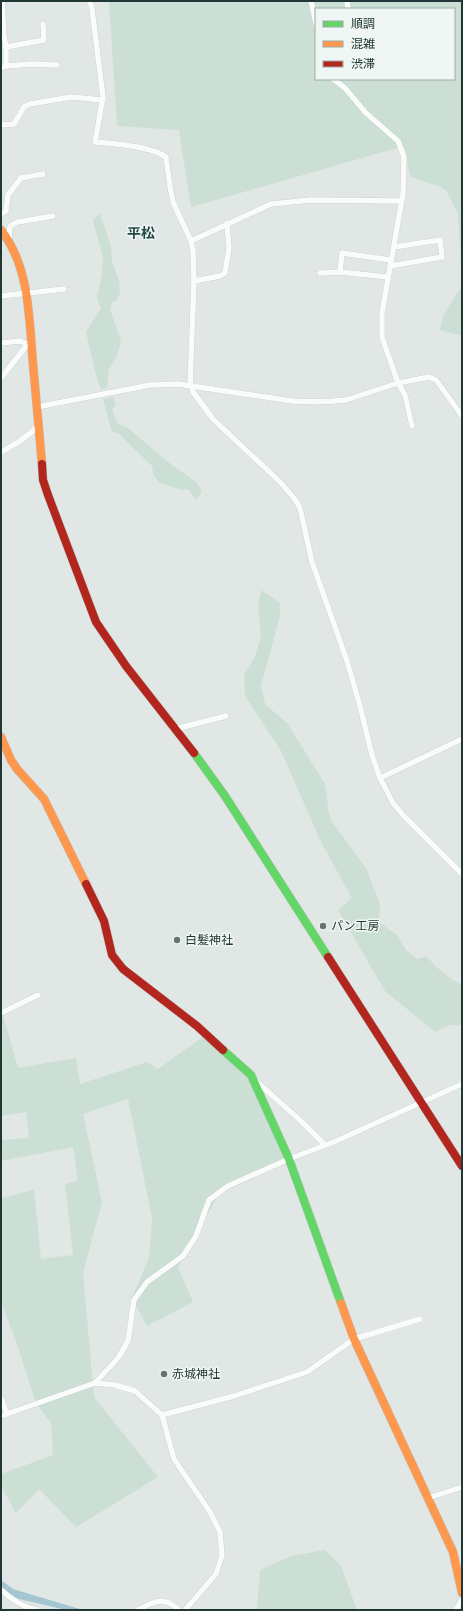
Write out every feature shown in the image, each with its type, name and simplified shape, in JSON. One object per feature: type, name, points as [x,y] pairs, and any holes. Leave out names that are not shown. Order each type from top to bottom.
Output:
[{"type":"street","points":[[2,1],[6,47],[3,67],[32,64],[57,66]]},
{"type":"street","points":[[90,1],[103,100],[95,142],[152,150],[166,156],[173,202],[191,241],[193,250],[194,281],[192,392],[213,419],[280,482],[294,498],[300,508],[312,562],[346,658],[372,755],[380,778],[393,804],[462,874]]},
{"type":"street","points":[[311,1],[315,19]]},
{"type":"street","points":[[6,47],[44,40],[43,24]]},
{"type":"street","points":[[334,80],[401,146],[405,162],[403,194],[382,313],[382,337],[398,383],[405,395],[412,426]]},
{"type":"street","points":[[1,125],[14,124],[24,107],[30,104],[71,97],[103,100]]},
{"type":"street","points":[[1,214],[6,211],[8,195],[21,178],[43,174]]},
{"type":"street","points":[[191,241],[227,223],[271,204],[310,200],[401,202]]},
{"type":"street","points":[[53,216],[18,222],[10,226],[10,239],[18,261],[26,293],[29,342],[37,407],[42,473],[48,495],[96,622],[124,665],[201,761],[225,796],[462,1166]]},
{"type":"street","points":[[194,281],[220,276],[225,273],[229,248],[227,223]]},
{"type":"street","points":[[1,230],[10,239]]},
{"type":"street","points":[[340,272],[342,253],[391,263],[442,257],[440,240],[394,247]]},
{"type":"street","points":[[320,273],[340,272],[388,277]]},
{"type":"street","points":[[1,296],[64,289]]},
{"type":"street","points":[[1,343],[20,340],[29,342]]},
{"type":"street","points":[[1,378],[29,342]]},
{"type":"street","points":[[37,407],[150,385],[178,384],[309,402],[346,400],[398,383],[429,377],[436,380],[462,416]]},
{"type":"street","points":[[1,452],[20,441],[38,427]]},
{"type":"street","points":[[175,729],[226,716]]},
{"type":"street","points":[[1,737],[16,769],[44,799],[104,921],[112,955],[123,969],[197,1026],[302,1122],[325,1146]]},
{"type":"street","points":[[380,778],[462,739]]},
{"type":"street","points":[[1,1013],[38,994]]},
{"type":"street","points":[[251,1075],[288,1159],[354,1339],[453,1552],[462,1594]]},
{"type":"street","points":[[95,1383],[118,1358],[128,1341],[134,1300],[147,1282],[183,1256],[196,1236],[208,1200],[228,1186],[288,1159],[325,1146],[462,1084]]},
{"type":"street","points":[[162,1415],[234,1396],[308,1372],[354,1339],[420,1319]]},
{"type":"street","points":[[1,1416],[95,1383],[115,1385],[134,1391],[162,1415],[174,1459],[210,1512],[220,1532],[222,1556],[216,1574],[185,1610]]},
{"type":"street","points":[[1,1398],[7,1414]]},
{"type":"street","points":[[428,1498],[462,1488]]},
{"type":"street","points":[[1,1590],[11,1599],[29,1608],[37,1610]]},
{"type":"street","points":[[456,1610],[462,1600]]},
{"type":"street","points":[[138,1610],[152,1602],[159,1601],[172,1603],[179,1610]]},
{"type":"green space","points":[[109,1],[462,1],[462,285],[458,213],[446,190],[410,177],[404,146],[191,207],[179,130],[117,126]]},
{"type":"green space","points":[[100,213],[111,247],[112,261],[119,281],[120,293],[116,301],[112,302],[110,310],[121,340],[118,354],[109,369],[107,388],[101,389],[96,375],[86,332],[101,308],[97,298],[102,274],[103,258],[93,221]]},
{"type":"green space","points":[[462,285],[462,336],[440,330],[443,316]]},
{"type":"green space","points":[[113,397],[116,404],[112,410],[117,423],[128,428],[173,466],[195,481],[202,491],[196,500],[188,489],[181,490],[160,483],[154,476],[152,466],[118,433],[112,432],[103,399]]},
{"type":"green space","points":[[261,590],[280,603],[280,616],[261,686],[265,704],[287,723],[325,784],[328,810],[332,822],[366,868],[380,904],[379,922],[398,936],[406,950],[417,959],[426,956],[442,972],[462,985],[462,1025],[450,1025],[435,1032],[385,991],[338,910],[352,898],[321,842],[281,751],[245,696],[244,675],[255,657],[261,637],[258,605]]},
{"type":"green space","points":[[1,1008],[18,1068],[76,1058],[80,1084],[147,1062],[158,1069],[204,1036],[249,1077],[286,1158],[220,1192],[178,1267],[193,1302],[147,1326],[132,1298],[149,1258],[152,1218],[128,1099],[83,1114],[102,1202],[83,1273],[94,1397],[158,1477],[76,1527],[39,1489],[16,1513],[1,1486],[1,1474],[53,1455],[51,1423],[36,1403],[17,1344],[1,1302],[1,1198],[34,1190],[41,1259],[73,1255],[65,1184],[78,1181],[73,1147],[1,1161],[1,1140],[29,1138],[26,1112],[1,1116]]},
{"type":"green space","points":[[325,1550],[341,1566],[357,1610],[257,1610],[260,1570],[291,1556]]},
{"type":"water","points":[[1,1580],[13,1589],[83,1610],[66,1610],[15,1598],[1,1586]]},
{"type":"traffic: fast","points":[[194,753],[225,796],[328,957]]},
{"type":"traffic: fast","points":[[223,1050],[251,1075],[289,1159],[341,1303]]},
{"type":"traffic: slow","points":[[1,230],[11,245],[18,260],[26,294],[29,312],[42,464]]},
{"type":"traffic: slow","points":[[1,737],[11,760],[17,769],[44,799],[86,884]]},
{"type":"traffic: slow","points":[[341,1303],[354,1339],[453,1552],[462,1593]]},
{"type":"traffic: jam","points":[[42,464],[43,480],[48,495],[96,622],[126,666],[194,753]]},
{"type":"traffic: jam","points":[[86,884],[104,921],[112,955],[123,969],[197,1026],[223,1050]]},
{"type":"traffic: jam","points":[[328,957],[462,1166]]},
{"type":"place","name":"パン工房","points":[[323,926]]},
{"type":"place","name":"白髪神社","points":[[177,940]]},
{"type":"place","name":"赤城神社","points":[[164,1374]]},
{"type":"district","name":"平松","points":[[141,233]]}]
